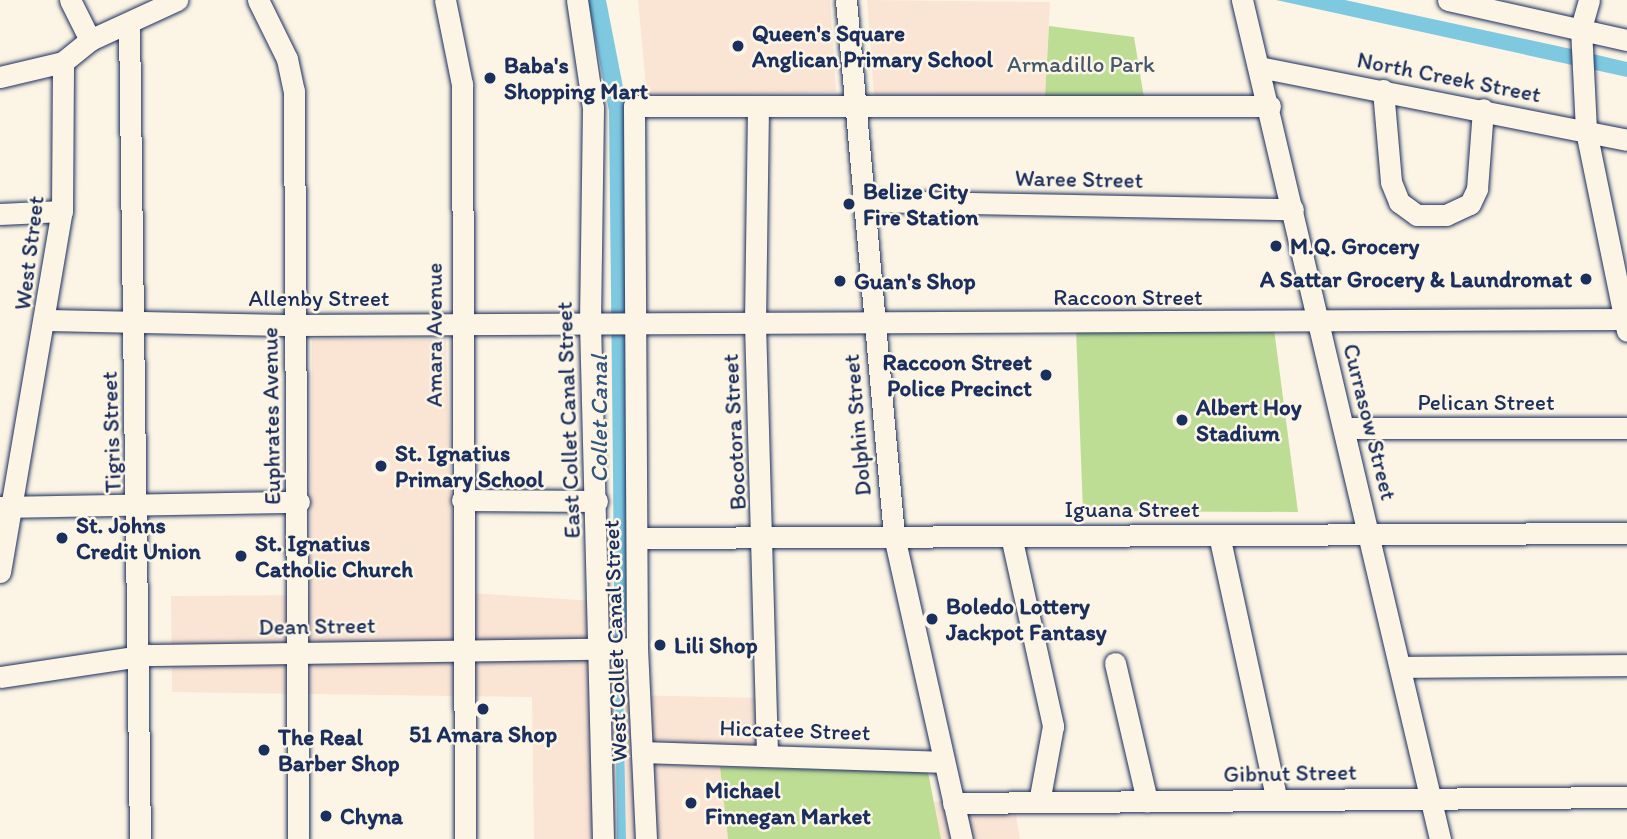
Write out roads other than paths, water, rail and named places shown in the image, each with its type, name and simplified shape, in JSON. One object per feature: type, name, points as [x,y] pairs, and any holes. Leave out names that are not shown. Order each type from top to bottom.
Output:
[{"type":"street","points":[[70,0],[90,40]]},
{"type":"street","points":[[0,77],[63,62],[90,40],[177,0]]},
{"type":"street","name":"Euphrates Avenue","points":[[258,0],[287,59],[294,91],[299,502],[298,839]]},
{"type":"street","name":"Amara Avenue","points":[[445,0],[462,84],[460,323],[465,839]]},
{"type":"street","name":"East Collet Canal Street","points":[[577,0],[593,108],[597,501],[619,648],[603,839]]},
{"type":"street","name":"Dolphin Street","points":[[846,0],[894,536],[962,839]]},
{"type":"street","points":[[1448,0],[1581,37],[1627,40]]},
{"type":"street","points":[[1589,0],[1581,37],[1586,131],[1626,323]]},
{"type":"street","name":"Currasow Street","points":[[1244,9],[1270,106],[1440,839]]},
{"type":"street","name":"Tigris Street","points":[[129,23],[139,504],[140,839]]},
{"type":"street","name":"West Street","points":[[0,572],[4,507],[48,320],[62,211],[63,62]]},
{"type":"street","name":"North Creek Street","points":[[1259,66],[1627,140]]},
{"type":"street","points":[[1383,90],[1391,182],[1399,202],[1417,215],[1446,215],[1470,204],[1478,189],[1483,109]]},
{"type":"street","name":"West Collet Canal Street","points":[[646,839],[645,752],[619,648],[638,537],[632,322],[634,106],[758,108]]},
{"type":"street","points":[[758,108],[855,110],[1270,106]]},
{"type":"street","name":"Bocotora Street","points":[[758,108],[755,323],[765,537],[767,754]]},
{"type":"street","name":"Waree Street","points":[[865,201],[1293,209]]},
{"type":"street","points":[[0,215],[62,211]]},
{"type":"street","name":"Allenby Street","points":[[48,320],[296,325],[632,322]]},
{"type":"street","name":"Raccoon Street","points":[[632,322],[1626,323]]},
{"type":"street","name":"Pelican Street","points":[[1344,428],[1627,428]]},
{"type":"street","points":[[462,500],[597,501]]},
{"type":"street","points":[[4,507],[299,502]]},
{"type":"street","name":"Iguana Street","points":[[638,537],[1627,533]]},
{"type":"street","points":[[1219,535],[1277,800]]},
{"type":"street","points":[[1010,536],[1053,726],[1039,802]]},
{"type":"street","name":"Dean Street","points":[[0,677],[139,656],[619,648]]},
{"type":"street","points":[[1115,663],[1147,801]]},
{"type":"street","points":[[1400,667],[1627,665]]},
{"type":"street","name":"Hiccatee Street","points":[[645,752],[944,762]]},
{"type":"street","name":"Gibnut Street","points":[[953,803],[1429,796],[1627,797]]},
{"type":"water","points":[[588,0],[606,0],[625,97],[617,136],[616,307],[626,839],[617,839],[609,111]]},
{"type":"water","points":[[1276,0],[1345,0],[1576,50],[1627,62],[1627,77]]},
{"type":"waterway","name":"Collet Canal","points":[[621,99],[622,615]]},
{"type":"place","name":"Queen's Square Anglican Primary School","points":[[738,46]]},
{"type":"place","name":"Baba's Shopping Mart","points":[[490,78]]},
{"type":"place","name":"Belize City Fire Station","points":[[849,204]]},
{"type":"place","name":"M.Q. Grocery","points":[[1276,246]]},
{"type":"place","name":"A Sattar Grocery & Laundromat","points":[[1586,279]]},
{"type":"place","name":"Guan's Shop","points":[[840,281]]},
{"type":"place","name":"Raccoon Street Police Precinct","points":[[1046,375]]},
{"type":"place","name":"Albert Hoy Stadium","points":[[1182,420]]},
{"type":"place","name":"St. Ignatius Primary School","points":[[381,466]]},
{"type":"place","name":"St. Johns Credit Union","points":[[62,538]]},
{"type":"place","name":"St. Ignatius Catholic Church","points":[[241,556]]},
{"type":"place","name":"Boledo Lottery Jackpot Fantasy","points":[[932,619]]},
{"type":"place","name":"Lili Shop","points":[[660,645]]},
{"type":"place","name":"51 Amara Shop","points":[[483,709]]},
{"type":"place","name":"The Real Barber Shop","points":[[264,750]]},
{"type":"place","name":"Michael Finnegan Market","points":[[691,803]]},
{"type":"place","name":"Chyna","points":[[326,816]]},
{"type":"park label","name":"Armadillo Park","points":[[1081,64]]}]
